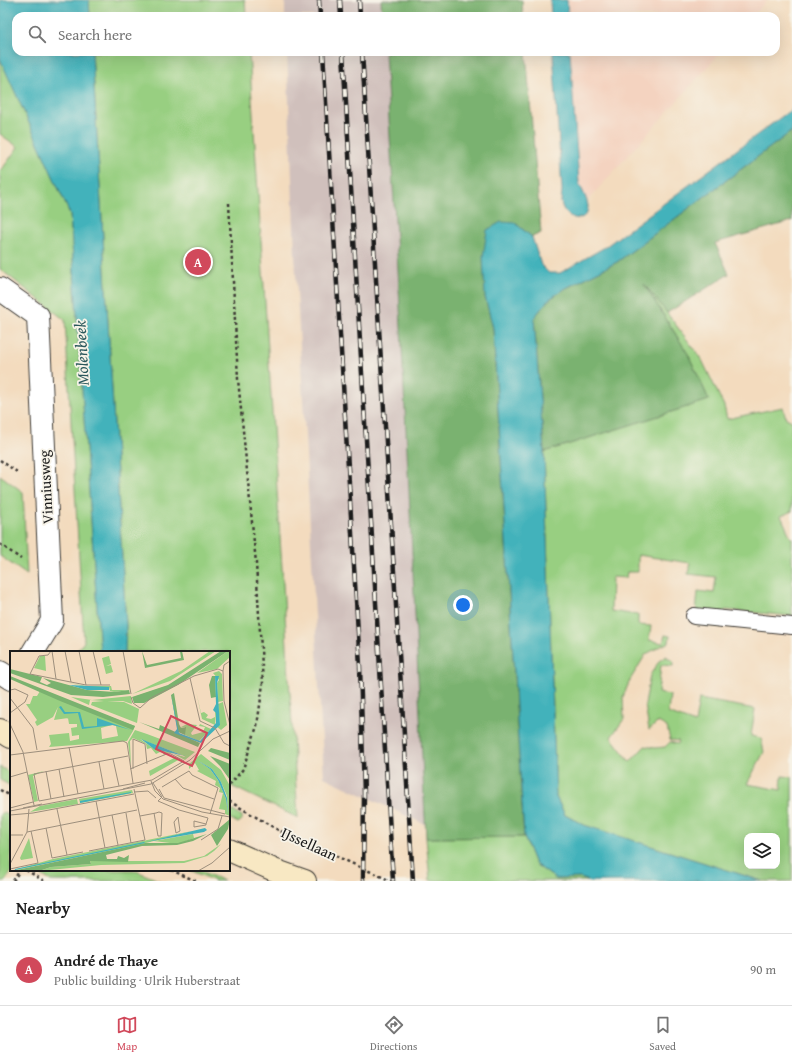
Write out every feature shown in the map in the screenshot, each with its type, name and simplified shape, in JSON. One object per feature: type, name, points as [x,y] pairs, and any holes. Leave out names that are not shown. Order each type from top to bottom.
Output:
[{"type":"main road","points":[[0,730],[10,736]]},
{"type":"main road","points":[[230,850],[274,870],[305,881]]},
{"type":"street","name":"Vinniusweg","points":[[0,289],[38,316],[52,621],[34,651]]},
{"type":"street","points":[[0,672],[10,678]]},
{"type":"lane","points":[[694,616],[792,626]]},
{"type":"path","points":[[229,204],[238,379],[256,563],[263,684],[257,726],[243,768],[230,785]]},
{"type":"path","points":[[0,790],[10,795]]},
{"type":"path","name":"IJssellaan","points":[[230,802],[278,830],[391,881]]},
{"type":"path","points":[[12,881],[19,871]]},
{"type":"path","points":[[28,871],[44,881]]},
{"type":"path","points":[[173,871],[196,881]]},
{"type":"shaded area","points":[[285,0],[381,0],[382,12],[285,12]]},
{"type":"shaded area","points":[[567,0],[767,0],[756,12],[568,12]]},
{"type":"shaded area","points":[[287,56],[385,56],[399,287],[426,825],[324,777],[295,256]]},
{"type":"shaded area","points":[[570,56],[717,56],[587,201],[579,183]]},
{"type":"green space","points":[[89,0],[245,0],[246,12],[90,12]]},
{"type":"green space","points":[[381,0],[522,0],[523,12],[382,12]]},
{"type":"green space","points":[[92,56],[249,56],[298,818],[230,785],[230,651],[125,651],[126,625]]},
{"type":"green space","points":[[385,56],[526,56],[541,233],[532,237],[515,223],[485,297],[493,328],[524,837],[426,838],[399,287]]},
{"type":"green space","points":[[0,58],[70,214],[100,651],[76,651],[84,642],[65,320],[0,269],[0,172],[18,147],[0,134]]},
{"type":"green space","points":[[792,131],[792,221],[715,243],[729,274],[667,313],[644,284],[688,354],[709,400],[544,452],[534,318],[548,300],[566,288],[617,262]]},
{"type":"green space","points":[[641,279],[701,358],[724,406],[727,419],[783,407],[786,418],[792,421],[792,511],[781,516],[792,538],[792,616],[726,610],[718,616],[696,613],[698,591],[714,593],[716,577],[688,574],[690,563],[638,555],[638,572],[627,572],[626,578],[612,577],[611,611],[638,615],[638,625],[651,626],[649,640],[663,643],[665,635],[670,636],[669,642],[646,654],[630,680],[623,697],[624,719],[611,737],[630,762],[645,746],[655,748],[665,747],[670,742],[678,744],[679,741],[670,740],[667,727],[658,722],[649,730],[645,705],[650,675],[660,660],[667,656],[667,658],[673,661],[673,666],[661,665],[658,693],[670,695],[668,713],[695,723],[699,699],[755,709],[751,736],[761,738],[764,752],[747,784],[781,790],[782,776],[792,777],[792,881],[762,881],[584,825],[565,815],[556,797],[544,452],[709,400],[688,354]]},
{"type":"green space","points":[[0,475],[23,492],[27,575],[0,556]]},
{"type":"green space","points":[[0,767],[10,772],[10,785],[0,780]]},
{"type":"green space","points":[[230,810],[242,816],[242,820],[238,823],[230,819]]},
{"type":"green space","points":[[4,812],[10,815],[10,871],[12,871],[5,881],[0,881],[0,814]]},
{"type":"green space","points":[[524,837],[535,864],[556,879],[580,878],[590,881],[430,880],[426,838]]},
{"type":"green space","points":[[35,871],[136,871],[160,881],[51,881]]},
{"type":"green space","points":[[192,871],[201,871],[224,881],[215,881]]},
{"type":"water","name":"Molenbeek","points":[[0,0],[89,0],[90,12],[12,12],[12,56],[92,56],[126,625],[125,651],[100,651],[70,214],[0,58]]},
{"type":"water","points":[[550,0],[567,0],[568,12],[551,12]]},
{"type":"water","points":[[553,56],[570,56],[579,183],[586,197],[588,206],[587,212],[584,216],[576,218],[571,217],[566,213],[561,202],[562,190]]},
{"type":"water","points":[[792,109],[792,131],[617,262],[566,288],[548,300],[534,318],[544,452],[556,797],[565,815],[584,825],[762,881],[590,881],[580,878],[556,879],[535,864],[524,837],[493,328],[485,297],[483,257],[487,230],[501,222],[515,223],[532,237],[541,265],[549,273],[560,273],[605,247]]},
{"type":"railway","points":[[319,0],[320,12]]},
{"type":"railway","points":[[340,0],[341,12]]},
{"type":"railway","points":[[359,0],[360,12]]},
{"type":"railway","points":[[323,56],[360,666],[364,793],[363,881]]},
{"type":"railway","points":[[343,56],[393,881]]},
{"type":"railway","points":[[362,56],[413,881]]},
{"type":"place","name":"André de Thaye","points":[[198,262]]}]
